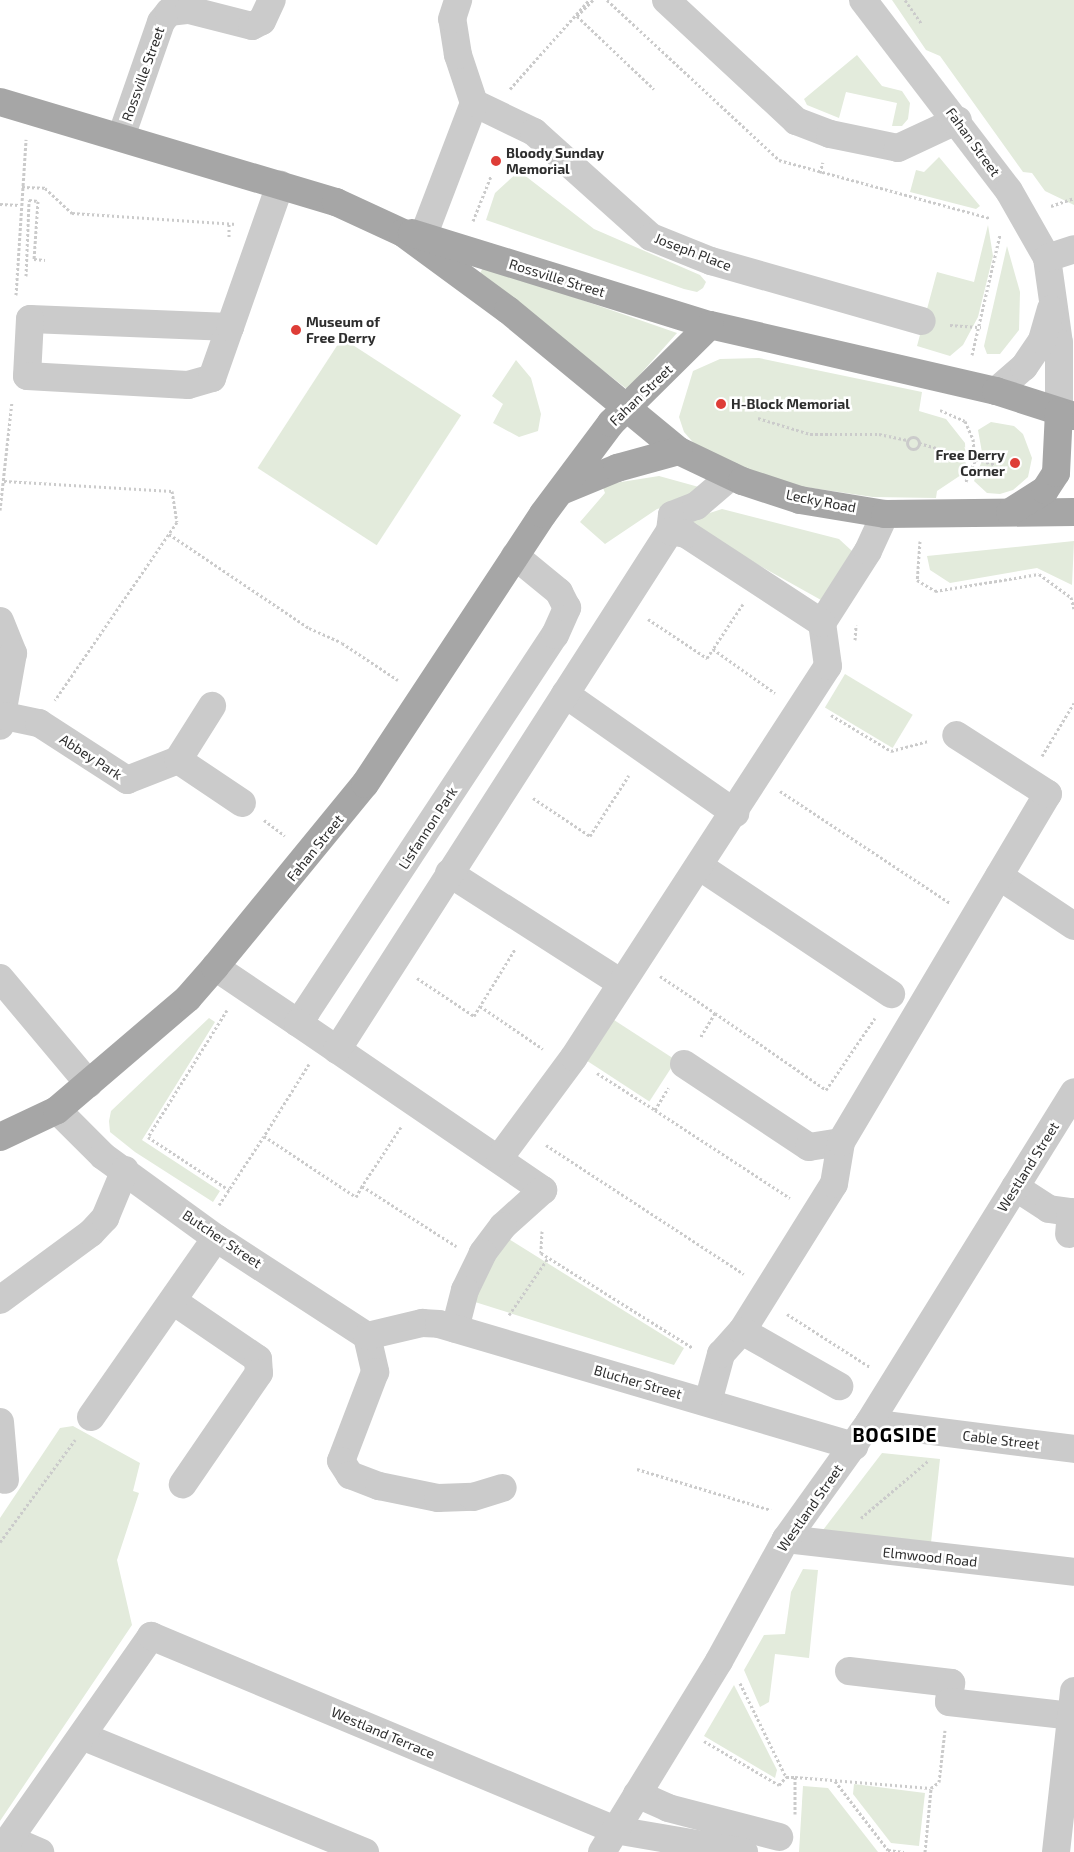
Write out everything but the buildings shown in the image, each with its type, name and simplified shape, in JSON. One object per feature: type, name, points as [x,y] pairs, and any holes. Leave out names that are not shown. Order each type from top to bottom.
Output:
[{"type":"main road","name":"Rossville Street","points":[[0,102],[420,226],[710,325]]},
{"type":"main road","name":"Rossville Street","points":[[420,226],[508,310],[623,410]]},
{"type":"main road","points":[[710,325],[996,391],[1067,414]]},
{"type":"main road","name":"Fahan Street","points":[[0,1137],[57,1110],[188,998],[215,968],[311,856],[422,697],[559,492],[623,410],[710,325]]},
{"type":"main road","name":"Lecky Road","points":[[623,410],[679,451],[731,476],[800,500],[885,514],[934,516],[1010,512],[1074,512]]},
{"type":"main road","name":"Lecky Road","points":[[1010,512],[1045,490],[1056,473],[1067,414]]},
{"type":"main road","points":[[559,492],[616,468],[679,451]]},
{"type":"street","name":"Rossville Street","points":[[121,137],[161,22],[169,12],[189,10],[252,26],[262,22],[272,0]]},
{"type":"street","points":[[420,226],[482,108],[458,56],[452,19],[458,0]]},
{"type":"street","points":[[666,0],[796,121],[830,134],[898,148],[958,120]]},
{"type":"street","name":"Fahan Street","points":[[863,0],[958,120],[1009,190],[1048,258],[1067,414]]},
{"type":"street","name":"Joseph Place","points":[[482,108],[534,132],[651,237],[711,262],[922,321]]},
{"type":"street","points":[[230,327],[30,320],[27,376],[188,385],[212,378],[264,231],[280,185]]},
{"type":"street","points":[[1048,258],[1074,249]]},
{"type":"street","name":"Fahan Street","points":[[996,391],[1024,367],[1042,340],[1053,300]]},
{"type":"street","points":[[330,1045],[392,962],[566,694],[670,531],[672,515],[696,506],[731,476]]},
{"type":"street","points":[[500,1157],[570,1061],[735,813],[828,666],[822,623],[868,551],[885,514]]},
{"type":"street","points":[[670,531],[686,534],[822,623]]},
{"type":"street","name":"Lisfannon Park","points":[[298,1023],[554,635],[566,608],[559,592],[515,556]]},
{"type":"street","points":[[0,621],[14,653],[2,721]]},
{"type":"street","points":[[566,694],[735,813]]},
{"type":"street","points":[[212,706],[178,760],[242,803]]},
{"type":"street","name":"Abbey Park","points":[[2,721],[39,723],[127,780],[178,760]]},
{"type":"street","points":[[708,1402],[718,1364],[733,1336],[742,1331],[764,1293],[834,1184],[841,1142],[1048,794],[956,735]]},
{"type":"street","points":[[700,866],[891,994]]},
{"type":"street","points":[[449,873],[621,984]]},
{"type":"street","points":[[999,876],[1074,926]]},
{"type":"street","points":[[215,968],[416,1104],[500,1157],[543,1190],[503,1226],[478,1261],[464,1290],[455,1329]]},
{"type":"street","points":[[0,978],[88,1084]]},
{"type":"street","points":[[684,1064],[809,1147],[841,1142]]},
{"type":"street","name":"Westland Street","points":[[608,1841],[719,1661],[794,1529],[869,1423],[1074,1092]]},
{"type":"street","name":"Butcher Street","points":[[57,1110],[103,1156],[210,1233],[367,1336]]},
{"type":"street","points":[[0,1300],[91,1234],[105,1218],[125,1170]]},
{"type":"street","points":[[1015,1187],[1049,1209],[1071,1212],[1069,1234]]},
{"type":"street","points":[[91,1417],[173,1301],[210,1233]]},
{"type":"street","points":[[173,1301],[258,1359],[260,1374],[183,1484]]},
{"type":"street","name":"Blucher Street","points":[[367,1336],[422,1323],[455,1329],[854,1446]]},
{"type":"street","points":[[742,1331],[838,1386]]},
{"type":"street","points":[[367,1336],[375,1372],[342,1461],[350,1475],[379,1486],[438,1498],[473,1497],[503,1488]]},
{"type":"street","points":[[0,1422],[5,1480]]},
{"type":"street","name":"Cable Street","points":[[869,1423],[1074,1449]]},
{"type":"street","name":"Elmwood Road","points":[[794,1529],[828,1546],[1074,1572]]},
{"type":"street","name":"Westland Terrace","points":[[82,1736],[151,1636],[608,1841],[744,1852]]},
{"type":"street","points":[[849,1671],[951,1684],[949,1702],[1073,1703],[1056,1852]]},
{"type":"street","points":[[40,1852],[4,1846],[82,1736],[364,1852]]},
{"type":"street","points":[[637,1794],[668,1808],[787,1830]]},
{"type":"path","points":[[482,108],[589,0]]},
{"type":"path","points":[[593,0],[577,16],[654,89]]},
{"type":"path","points":[[420,226],[472,222],[491,176]]},
{"type":"path","points":[[22,187],[45,188],[72,213],[229,222],[264,231]]},
{"type":"path","points":[[970,363],[1009,190]]},
{"type":"path","points":[[1068,200],[1074,198]]},
{"type":"path","points":[[26,276],[29,200],[38,201],[34,259],[45,260]]},
{"type":"path","points":[[0,204],[20,205]]},
{"type":"path","points":[[936,378],[930,406],[965,420],[974,439],[975,461],[958,493],[946,493],[920,544],[918,580],[935,590],[1039,574],[1073,596],[1074,609]]},
{"type":"path","points":[[758,418],[810,434],[879,434],[908,440],[915,437],[919,443],[975,461],[996,465]]},
{"type":"path","points":[[908,440],[911,448],[919,443]]},
{"type":"path","points":[[4,481],[172,491],[178,522],[39,723]]},
{"type":"path","points":[[169,534],[422,697]]},
{"type":"path","points":[[920,544],[928,544]]},
{"type":"path","points":[[623,603],[707,658],[758,581]]},
{"type":"path","points":[[714,649],[802,705],[891,751],[956,735]]},
{"type":"path","points":[[1028,780],[1074,703]]},
{"type":"path","points":[[508,782],[590,836],[645,749]]},
{"type":"path","points":[[758,776],[974,919]]},
{"type":"path","points":[[242,803],[311,856]]},
{"type":"path","points":[[392,962],[474,1016],[530,925]]},
{"type":"path","points":[[637,959],[826,1090],[891,994]]},
{"type":"path","points":[[229,1190],[148,1137],[242,986]]},
{"type":"path","points":[[480,1006],[654,1110],[816,1214]]},
{"type":"path","points":[[654,1110],[715,1014]]},
{"type":"path","points":[[210,1233],[229,1190],[264,1136],[330,1045]]},
{"type":"path","points":[[264,1136],[356,1197],[416,1104]]},
{"type":"path","points":[[520,1129],[894,1382]]},
{"type":"path","points":[[362,1186],[478,1261]]},
{"type":"path","points":[[543,1190],[541,1253],[718,1364]]},
{"type":"path","points":[[493,1339],[548,1258]]},
{"type":"path","points":[[0,1542],[91,1417]]},
{"type":"path","points":[[828,1546],[958,1435]]},
{"type":"path","points":[[637,1469],[794,1529]]},
{"type":"path","points":[[719,1661],[739,1682],[786,1777]]},
{"type":"path","points":[[679,1727],[779,1784],[786,1777],[795,1777],[931,1788],[939,1782],[949,1702]]},
{"type":"path","points":[[787,1830],[795,1777]]},
{"type":"path","points":[[836,1780],[888,1850],[904,1852]]},
{"type":"path","points":[[925,1852],[931,1788]]},
{"type":"green space","points":[[892,0],[1074,0],[1074,205],[1045,191],[1032,173],[1023,172],[940,56],[926,50]]},
{"type":"green space","points":[[857,55],[882,86],[902,91],[910,103],[908,119],[902,126],[892,126],[897,103],[846,92],[839,118],[807,105],[804,99]]},
{"type":"green space","points":[[939,157],[980,206],[976,209],[910,192],[916,170],[924,172]]},
{"type":"green space","points":[[519,171],[594,229],[700,275],[706,282],[703,288],[697,292],[684,289],[486,220],[495,193]]},
{"type":"green space","points":[[988,225],[993,256],[978,317],[963,345],[950,356],[917,346],[937,272],[974,282]]},
{"type":"green space","points":[[1007,246],[1020,292],[1019,330],[1000,354],[987,354],[984,346]]},
{"type":"green space","points":[[484,266],[677,333],[627,389],[479,275]]},
{"type":"green space","points":[[342,338],[461,415],[377,545],[258,468]]},
{"type":"green space","points":[[759,358],[922,392],[919,411],[946,419],[965,443],[966,464],[961,475],[937,491],[936,498],[873,497],[791,485],[733,468],[698,448],[684,432],[679,417],[693,371],[720,359]]},
{"type":"green space","points":[[516,360],[531,378],[541,414],[538,431],[519,437],[493,423],[503,404],[492,396]]},
{"type":"green space","points":[[991,422],[1014,426],[1023,434],[1032,458],[1028,477],[1013,490],[1000,494],[987,493],[974,481],[983,458],[978,430]]},
{"type":"green space","points":[[659,476],[706,489],[702,497],[657,509],[605,544],[580,522],[605,493],[602,485]]},
{"type":"green space","points":[[722,509],[839,539],[852,551],[821,600],[682,522]]},
{"type":"green space","points":[[1074,541],[1072,585],[1037,568],[950,583],[930,570],[927,556]]},
{"type":"green space","points":[[845,674],[913,715],[893,748],[825,707]]},
{"type":"green space","points":[[209,1018],[215,1022],[142,1140],[220,1191],[213,1202],[135,1152],[110,1132],[109,1121],[111,1111]]},
{"type":"green space","points":[[614,1020],[676,1060],[649,1101],[587,1061]]},
{"type":"green space","points":[[507,1238],[684,1348],[674,1365],[475,1302],[497,1243]]},
{"type":"green space","points":[[73,1426],[140,1463],[133,1491],[139,1493],[117,1560],[132,1625],[0,1821],[0,1518],[60,1428]]},
{"type":"green space","points":[[882,1453],[940,1459],[931,1543],[823,1530]]},
{"type":"green space","points":[[803,1569],[818,1570],[809,1658],[775,1654],[769,1702],[760,1707],[744,1670],[764,1635],[785,1634],[791,1592]]},
{"type":"green space","points":[[734,1685],[777,1770],[775,1778],[704,1736]]},
{"type":"green space","points":[[854,1784],[925,1793],[919,1846],[891,1843],[853,1794]]},
{"type":"green space","points":[[803,1786],[828,1788],[878,1852],[799,1852]]},
{"type":"place","name":"Bloody Sunday Memorial","points":[[496,161]]},
{"type":"place","name":"Museum of Free Derry","points":[[296,330]]},
{"type":"place","name":"H-Block Memorial","points":[[721,404]]},
{"type":"place","name":"Free Derry Corner","points":[[1015,463]]},
{"type":"district","name":"BOGSIDE","points":[[895,1435]]}]
